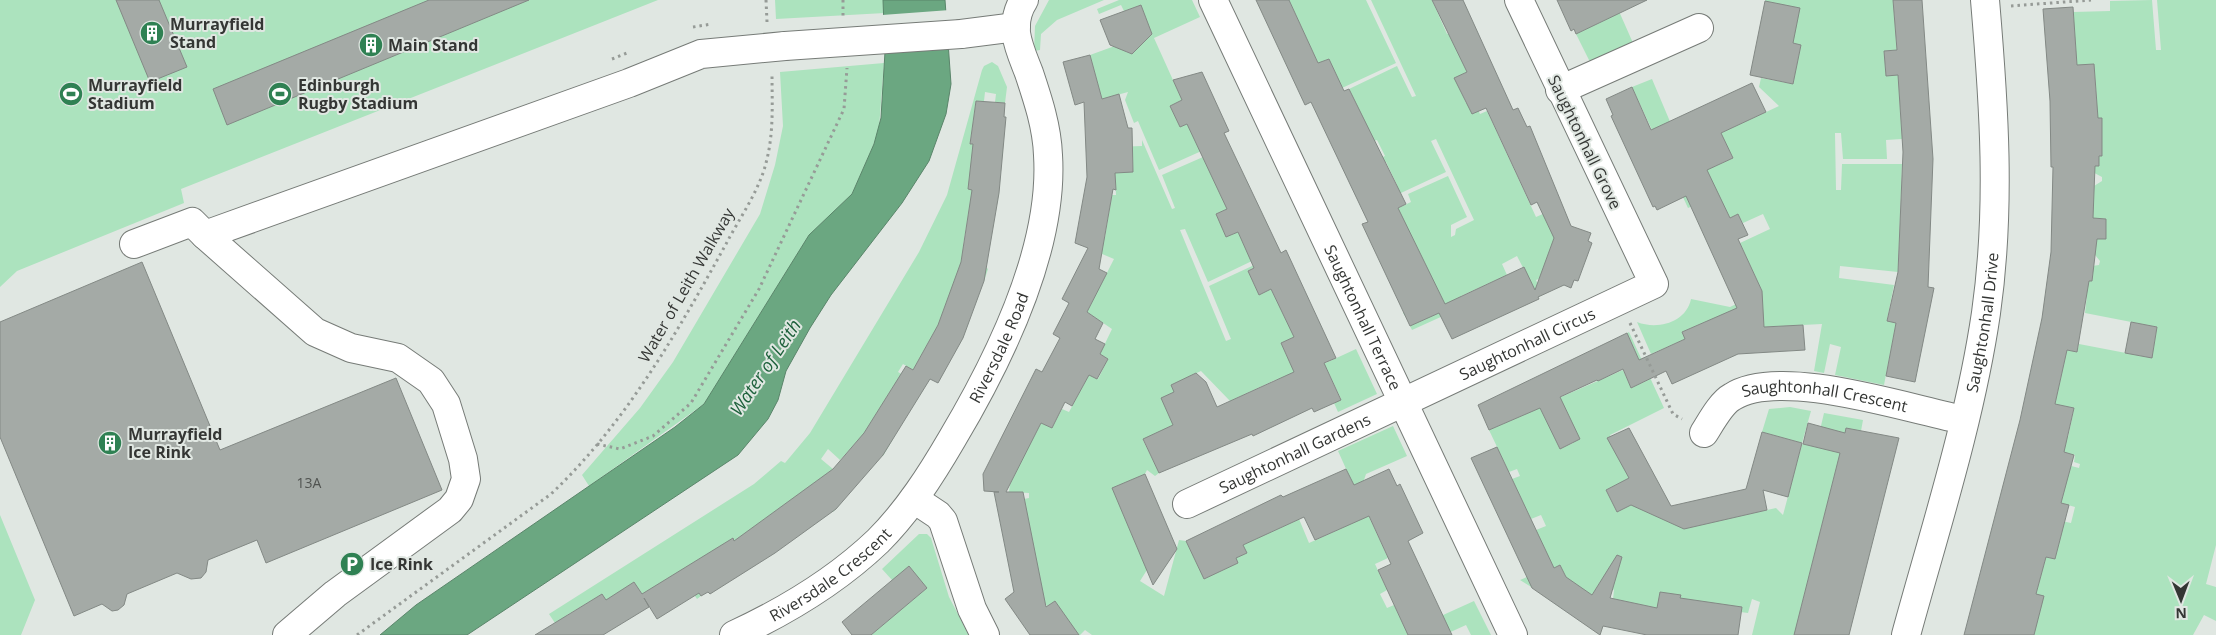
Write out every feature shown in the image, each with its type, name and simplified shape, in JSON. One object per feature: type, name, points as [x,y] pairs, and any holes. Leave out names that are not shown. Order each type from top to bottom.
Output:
[{"type":"street","points":[[205,235],[629,83],[701,54],[961,34],[1016,27],[1019,9],[1024,0]]},
{"type":"street","name":"Saughtonhall Terrace","points":[[1213,0],[1401,402],[1513,635]]},
{"type":"street","name":"Saughtonhall Grove","points":[[1518,0],[1654,284]]},
{"type":"street","name":"Saughtonhall Drive","points":[[1906,635],[1964,420],[1986,312],[1996,206],[1994,100],[1986,4]]},
{"type":"street","name":"Riversdale Road","points":[[914,499],[977,397],[995,363],[1024,287],[1046,209],[1049,173],[1047,137],[1042,112],[1018,41],[1016,27]]},
{"type":"street","points":[[1560,90],[1699,28]]},
{"type":"street","points":[[134,244],[192,222],[315,332],[351,348],[398,358],[431,381],[446,404],[462,452],[466,479],[459,499],[450,510],[407,544],[282,631]]},
{"type":"street","name":"Saughtonhall Circus","points":[[1401,402],[1654,284]]},
{"type":"street","name":"Saughtonhall Crescent","points":[[1704,433],[1730,397],[1747,389],[1788,385],[1831,391],[1964,420]]},
{"type":"street","name":"Saughtonhall Gardens","points":[[1187,504],[1401,402]]},
{"type":"street","points":[[914,499],[938,514],[943,521],[972,609],[985,635]]},
{"type":"street","name":"Riversdale Crescent","points":[[734,635],[823,585],[877,541],[914,499]]},
{"type":"path","name":"Water of Leith Walkway","points":[[357,635],[551,494],[576,471],[661,357],[684,320],[755,190],[766,165],[773,132],[777,47],[766,0]]},
{"type":"path","points":[[842,0],[844,24]]},
{"type":"path","points":[[1986,4],[2091,0]]},
{"type":"path","points":[[597,444],[602,447],[620,449],[654,436],[691,403],[758,289],[844,109],[848,66]]},
{"type":"path","points":[[1619,300],[1673,414],[1704,433]]},
{"type":"shaded area","points":[[0,0],[658,0],[181,189],[184,203],[17,271],[0,287]]},
{"type":"shaded area","points":[[775,0],[883,0],[885,13],[776,19]]},
{"type":"shaded area","points":[[1049,0],[1104,0],[1057,20],[1041,34],[1040,50],[1034,51],[1035,26]]},
{"type":"shaded area","points":[[1119,0],[1192,0],[1200,17],[1154,38],[1182,100],[1170,106],[1180,127],[1192,122],[1206,149],[1159,170],[1138,121],[1134,123],[1125,100],[1128,92],[1102,99],[1090,55],[1123,43],[1126,52],[1132,53],[1151,32],[1141,5],[1124,11],[1121,5],[1099,14],[1097,9]]},
{"type":"shaded area","points":[[1289,0],[1366,0],[1396,63],[1342,88],[1329,59],[1318,63]]},
{"type":"shaded area","points":[[1371,0],[1432,0],[1447,34],[1470,23],[1454,45],[1467,72],[1455,78],[1466,103],[1475,103],[1480,114],[1487,111],[1536,217],[1561,206],[1567,217],[1560,253],[1550,249],[1544,267],[1550,280],[1564,285],[1552,290],[1546,276],[1536,280],[1542,295],[1538,297],[1517,256],[1502,264],[1507,275],[1461,296],[1465,306],[1412,330],[1410,326],[1435,314],[1430,304],[1405,316],[1403,313],[1429,301],[1429,272],[1424,261],[1413,266],[1396,209],[1411,202],[1408,194],[1448,176],[1467,217],[1451,225],[1451,237],[1455,235],[1456,229],[1474,220],[1436,139],[1431,141],[1446,172],[1388,199],[1397,185],[1386,162],[1373,167],[1371,162],[1385,156],[1377,140],[1374,141],[1349,89],[1397,66],[1412,97],[1416,96]]},
{"type":"shaded area","points":[[1614,0],[1633,43],[1590,62],[1576,34],[1601,22]]},
{"type":"shaded area","points":[[1765,0],[1893,0],[1897,50],[1884,51],[1886,75],[1898,75],[1902,139],[1886,140],[1887,159],[1843,159],[1841,133],[1835,133],[1836,190],[1841,190],[1842,164],[1902,164],[1898,272],[1840,266],[1839,278],[1894,285],[1887,320],[1896,323],[1884,385],[1835,375],[1841,347],[1830,344],[1824,373],[1814,371],[1822,324],[1764,327],[1763,317],[1705,322],[1682,332],[1685,339],[1651,354],[1637,322],[1662,325],[1670,322],[1683,314],[1691,299],[1730,307],[1762,291],[1740,243],[1770,229],[1763,214],[1743,223],[1738,214],[1730,218],[1718,195],[1688,208],[1632,87],[1652,79],[1682,150],[1714,167],[1733,158],[1721,133],[1779,106],[1759,87],[1761,78],[1793,84],[1801,45],[1793,43]]},
{"type":"shaded area","points":[[2152,0],[2156,50],[2161,50],[2157,0],[2216,0],[2216,545],[2206,584],[2216,587],[2216,621],[2204,615],[2193,635],[2016,635],[2036,594],[2046,557],[2055,559],[2062,530],[2057,520],[2071,523],[2075,507],[2061,503],[2064,492],[2049,489],[2056,462],[2079,468],[2080,464],[2074,462],[2075,455],[2038,446],[2068,437],[2074,409],[2055,404],[2067,350],[2077,352],[2079,344],[2152,358],[2157,327],[2085,313],[2087,295],[2075,293],[2077,280],[2092,281],[2093,271],[2078,268],[2099,265],[2100,261],[2091,250],[2092,238],[2105,239],[2106,219],[2089,218],[2094,186],[2102,181],[2102,177],[2081,166],[2099,165],[2099,156],[2102,156],[2102,119],[2080,119],[2097,101],[2094,64],[2077,65],[2073,12],[2110,11],[2110,1]]},
{"type":"shaded area","points":[[992,62],[998,66],[1007,87],[1005,103],[995,102],[996,94],[985,92],[984,101],[976,101],[970,143],[1003,147],[1003,156],[972,153],[999,193],[997,203],[976,200],[969,210],[963,246],[988,269],[984,281],[958,272],[943,312],[969,322],[959,345],[934,332],[913,370],[903,364],[898,372],[924,387],[898,387],[894,385],[870,424],[893,439],[883,456],[861,437],[840,460],[828,449],[821,459],[833,469],[820,483],[842,502],[833,512],[831,510],[750,566],[733,539],[684,570],[701,596],[697,599],[695,596],[642,594],[634,582],[607,602],[602,594],[567,615],[563,635],[549,614],[754,484],[781,461],[785,463],[810,433],[919,252],[947,195],[982,70],[984,66]]},
{"type":"shaded area","points":[[884,63],[879,128],[852,194],[809,235],[704,404],[589,486],[582,475],[640,408],[673,362],[760,214],[775,165],[783,126],[780,72]]},
{"type":"shaded area","points":[[1142,140],[1172,209],[1175,208],[1162,175],[1203,157],[1227,209],[1216,214],[1226,237],[1238,232],[1252,261],[1208,282],[1185,229],[1180,230],[1226,341],[1231,339],[1209,286],[1265,260],[1248,271],[1259,295],[1271,289],[1294,337],[1281,343],[1291,365],[1304,373],[1356,349],[1377,394],[1338,412],[1334,403],[1341,399],[1327,369],[1275,380],[1230,401],[1201,371],[1171,385],[1206,413],[1143,440],[1159,473],[1155,476],[1147,470],[1145,474],[1113,488],[1152,562],[1140,581],[1164,596],[1179,540],[1186,541],[1204,579],[1238,563],[1236,558],[1247,553],[1243,545],[1299,519],[1309,543],[1340,529],[1356,491],[1338,451],[1393,426],[1407,456],[1366,474],[1359,495],[1388,558],[1375,564],[1387,590],[1380,594],[1387,608],[1394,605],[1404,626],[1421,625],[1474,601],[1491,635],[1471,635],[1466,625],[1444,635],[1092,635],[1085,630],[1080,635],[1075,635],[1061,623],[1066,617],[1055,601],[1047,606],[1036,590],[1024,499],[1029,498],[1029,493],[1009,492],[1010,484],[1041,423],[1052,428],[1062,409],[1069,412],[1089,375],[1098,379],[1108,359],[1100,354],[1112,329],[1087,312],[1114,259],[1095,251],[1105,237],[1112,195],[1116,195],[1115,173],[1128,172],[1133,168],[1133,157],[1114,147],[1142,146]]},
{"type":"shaded area","points":[[1629,332],[1664,408],[1610,435],[1629,478],[1606,490],[1617,512],[1641,500],[1663,519],[1691,527],[1776,508],[1783,515],[1802,444],[1816,447],[1824,413],[1863,420],[1861,431],[1842,446],[1831,489],[1844,492],[1841,505],[1827,504],[1820,532],[1833,535],[1816,547],[1809,576],[1822,579],[1818,593],[1805,591],[1798,620],[1802,635],[1752,635],[1760,602],[1752,599],[1748,613],[1726,610],[1727,605],[1714,603],[1657,608],[1613,599],[1614,590],[1600,582],[1592,595],[1567,579],[1560,565],[1549,570],[1536,590],[1520,580],[1552,566],[1536,530],[1546,526],[1541,515],[1531,519],[1512,479],[1520,476],[1517,469],[1509,472],[1489,430],[1532,411],[1528,382],[1560,449],[1573,443],[1567,431],[1574,427],[1566,410],[1547,403],[1623,370],[1631,388],[1648,380],[1627,333]]},
{"type":"shaded area","points":[[1790,407],[1811,411],[1802,443],[1762,432],[1769,409]]},
{"type":"shaded area","points":[[0,515],[35,600],[21,635],[0,635]]},
{"type":"shaded area","points":[[919,534],[927,534],[931,538],[949,597],[969,635],[871,635],[927,588],[892,580],[882,569]]},
{"type":"water","name":"Water of Leith","points":[[883,0],[945,0],[951,84],[946,114],[929,161],[902,203],[831,295],[810,328],[786,371],[778,400],[768,419],[738,455],[467,635],[380,635],[416,605],[675,427],[704,404],[809,235],[852,194],[874,144],[881,118],[885,52]]},
{"type":"pier","points":[[950,10],[953,48],[882,52],[882,15]]},
{"type":"building","name":"Murrayfield Stand","points":[[116,0],[159,0],[187,67],[150,82]]},
{"type":"building","name":"Main Stand","points":[[429,0],[529,0],[227,125],[213,89]]},
{"type":"building","points":[[1256,0],[1289,0],[1318,63],[1329,59],[1344,91],[1349,89],[1406,204],[1398,208],[1445,304],[1524,267],[1535,290],[1554,238],[1537,202],[1531,205],[1486,108],[1472,114],[1454,78],[1467,72],[1432,0],[1463,0],[1513,110],[1518,108],[1527,127],[1530,126],[1571,226],[1591,233],[1588,241],[1592,243],[1578,281],[1574,280],[1571,288],[1564,285],[1538,297],[1539,299],[1452,339],[1439,313],[1410,326],[1362,224],[1368,222],[1311,102],[1305,105]]},
{"type":"building","points":[[1557,0],[1647,0],[1576,34],[1574,29],[1571,31]]},
{"type":"building","points":[[1893,0],[1922,0],[1933,159],[1928,287],[1934,288],[1915,382],[1886,376],[1896,323],[1887,321],[1898,272],[1903,152],[1898,75],[1886,76],[1884,51],[1897,50]]},
{"type":"building","points":[[1765,1],[1800,8],[1793,43],[1801,45],[1793,84],[1750,75]]},
{"type":"building","points":[[1141,5],[1152,34],[1132,54],[1110,45],[1100,20]]},
{"type":"building","points":[[2073,7],[2077,65],[2094,64],[2098,118],[2102,118],[2102,156],[2099,156],[2099,166],[2095,166],[2093,218],[2106,219],[2106,239],[2097,239],[2092,281],[2089,281],[2077,352],[2067,350],[2055,404],[2074,408],[2064,452],[2074,455],[2061,503],[2069,505],[2055,559],[2046,557],[2036,594],[2044,596],[2034,635],[1964,635],[2020,420],[2042,318],[2051,252],[2053,167],[2051,167],[2050,101],[2043,9]]},
{"type":"building","points":[[1090,55],[1102,99],[1119,94],[1128,128],[1132,128],[1133,172],[1115,173],[1116,190],[1113,189],[1099,269],[1107,273],[1087,312],[1103,323],[1095,339],[1105,344],[1100,354],[1108,359],[1097,379],[1089,375],[1072,406],[1065,402],[1052,428],[1041,423],[1006,492],[1023,492],[1046,607],[1055,601],[1079,635],[1030,635],[1005,599],[1014,592],[994,492],[999,492],[984,491],[983,474],[1036,369],[1042,372],[1060,338],[1053,334],[1069,303],[1062,299],[1088,248],[1075,243],[1087,177],[1084,102],[1075,105],[1063,62]]},
{"type":"building","points":[[1202,72],[1229,131],[1224,133],[1281,253],[1286,250],[1336,358],[1324,363],[1341,400],[1314,412],[1312,408],[1253,436],[1252,434],[1159,473],[1143,439],[1173,425],[1161,398],[1174,392],[1171,385],[1196,373],[1206,382],[1217,407],[1294,372],[1281,343],[1294,337],[1271,289],[1259,295],[1248,271],[1254,268],[1238,232],[1226,237],[1216,214],[1227,209],[1187,124],[1180,127],[1170,106],[1182,100],[1173,80]]},
{"type":"building","points":[[1752,83],[1766,112],[1721,133],[1733,158],[1707,170],[1730,218],[1738,214],[1748,235],[1738,239],[1762,291],[1764,327],[1803,325],[1805,350],[1738,354],[1672,384],[1666,371],[1631,388],[1623,369],[1560,397],[1580,439],[1560,449],[1540,408],[1489,430],[1478,405],[1627,333],[1639,360],[1685,339],[1682,332],[1737,308],[1686,196],[1657,210],[1655,206],[1653,207],[1611,116],[1613,115],[1606,99],[1632,87],[1651,130]]},
{"type":"building","points":[[976,101],[1005,103],[1004,117],[1006,117],[999,193],[984,281],[963,338],[938,383],[930,379],[883,455],[836,509],[775,553],[710,594],[708,592],[701,596],[699,593],[657,619],[644,598],[649,607],[603,635],[535,635],[602,594],[606,600],[634,582],[642,594],[733,538],[734,541],[833,469],[864,433],[906,366],[913,370],[938,325],[961,262],[972,190],[968,189],[973,144],[970,144]]},
{"type":"building","name":"Murrayfield Ice Rink","points":[[142,262],[220,450],[396,378],[442,490],[266,563],[257,540],[208,560],[206,572],[201,578],[191,579],[177,573],[127,594],[124,605],[118,610],[112,611],[102,604],[74,616],[0,437],[0,322]]},
{"type":"building","points":[[2131,322],[2157,327],[2152,358],[2125,353]]},
{"type":"building","points":[[1808,423],[1845,433],[1846,428],[1899,438],[1849,635],[1794,635],[1840,453],[1803,444]]},
{"type":"building","points":[[1629,428],[1671,506],[1746,489],[1762,432],[1802,443],[1788,497],[1763,490],[1767,510],[1684,529],[1631,505],[1617,512],[1606,490],[1629,478],[1607,438]]},
{"type":"building","points":[[1497,447],[1554,568],[1560,565],[1566,577],[1592,595],[1617,555],[1622,557],[1610,598],[1657,608],[1660,592],[1681,595],[1680,598],[1742,607],[1738,635],[1647,635],[1603,626],[1600,635],[1532,588],[1471,458]]},
{"type":"building","points":[[1346,469],[1354,485],[1389,469],[1397,486],[1400,484],[1423,533],[1408,541],[1452,635],[1408,635],[1378,570],[1391,564],[1369,516],[1315,540],[1304,517],[1243,545],[1247,553],[1236,558],[1238,563],[1204,579],[1186,541],[1281,495],[1283,497]]},
{"type":"building","points":[[1145,474],[1177,549],[1153,585],[1112,488]]},
{"type":"building","points":[[909,566],[927,588],[871,635],[852,635],[842,622]]},
{"type":"place","name":"Murrayfield Stand","points":[[152,33]]},
{"type":"place","name":"Main Stand","points":[[371,45]]},
{"type":"place","name":"Murrayfield Stadium","points":[[71,94]]},
{"type":"place","name":"Edinburgh Rugby Stadium","points":[[280,94]]},
{"type":"place","name":"Murrayfield Ice Rink","points":[[110,443]]},
{"type":"place","name":"Ice Rink","points":[[352,564]]}]
